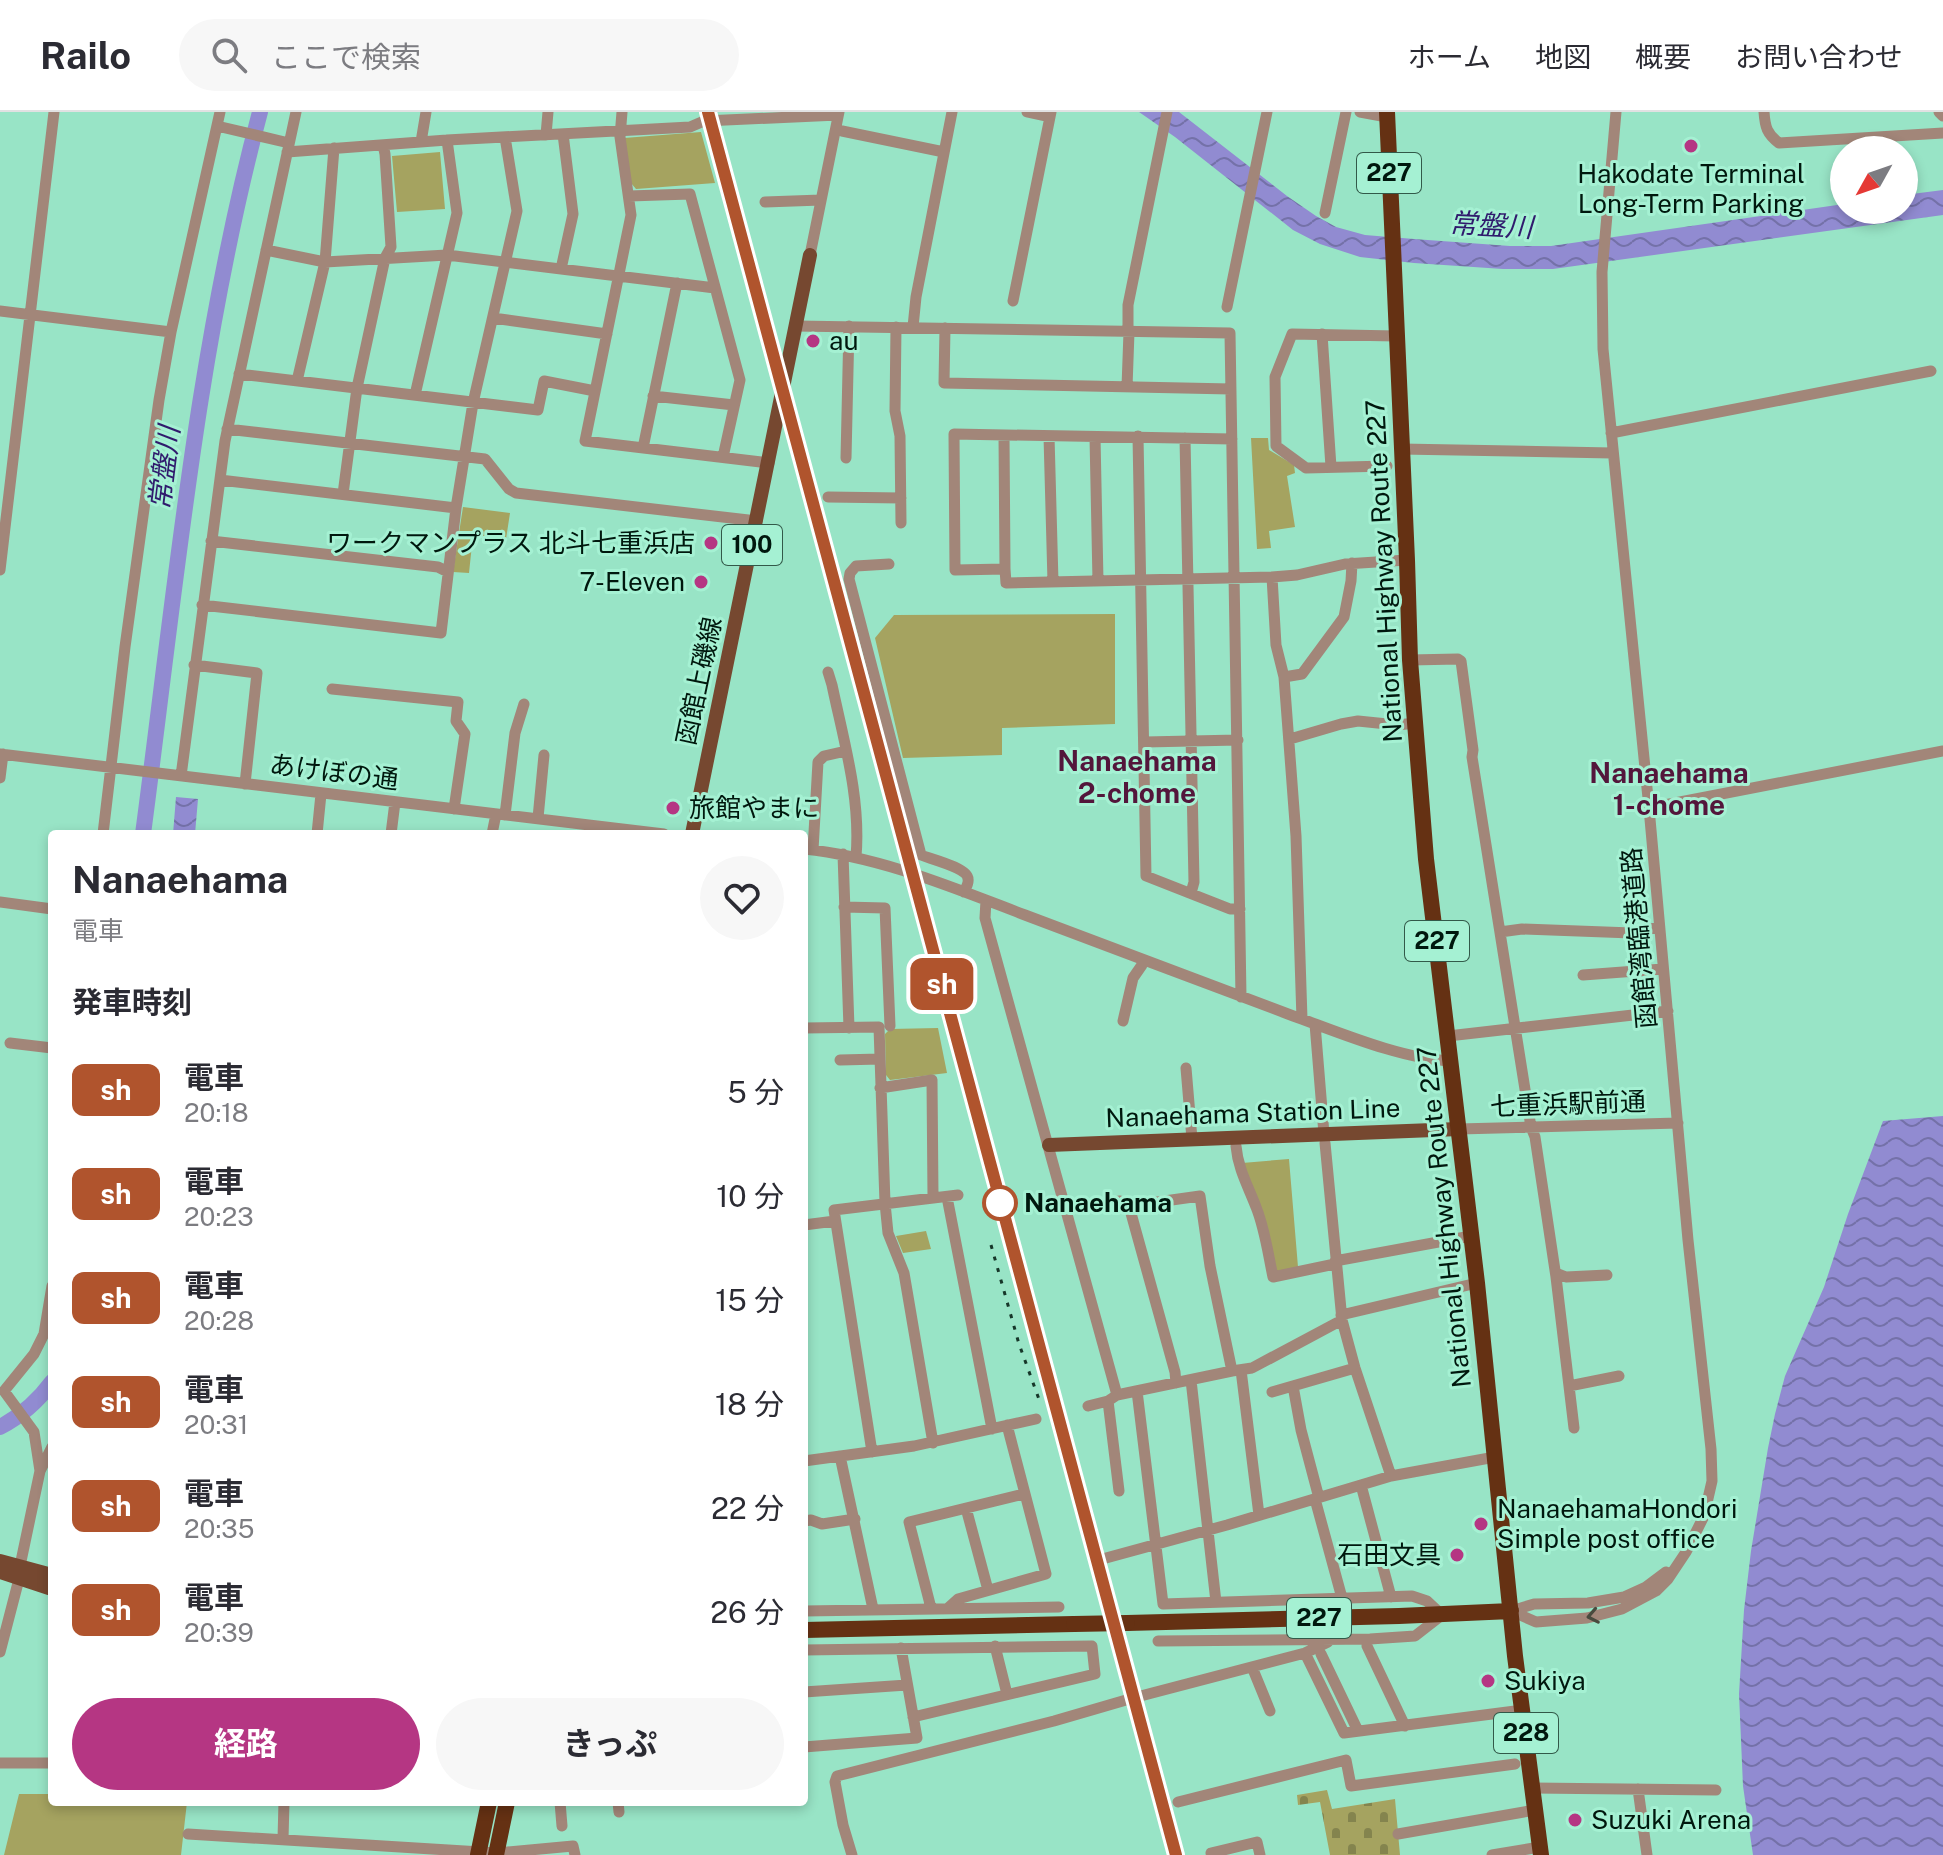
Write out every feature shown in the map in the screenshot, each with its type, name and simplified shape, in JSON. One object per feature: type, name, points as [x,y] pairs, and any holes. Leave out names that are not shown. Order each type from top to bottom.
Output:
[{"type":"highway","name":"National Highway Route 227","points":[[1387,115],[1410,660],[1426,859],[1477,1283],[1511,1611]]},
{"type":"highway","name":"227","points":[[808,1630],[1511,1611]]},
{"type":"highway","name":"228","points":[[1511,1611],[1540,1851]]},
{"type":"highway","points":[[478,1853],[488,1806]]},
{"type":"highway","points":[[496,1854],[506,1806]]},
{"type":"main road","name":"函館上磯線","points":[[693,830],[810,255]]},
{"type":"main road","name":"Nanaehama Station Line","points":[[1049,1145],[1325,1138],[1459,1129]]},
{"type":"main road","points":[[0,1561],[48,1587]]},
{"type":"main road","points":[[0,1572],[48,1575]]},
{"type":"street","points":[[0,570],[54,112]]},
{"type":"street","points":[[104,830],[141,525],[171,332],[220,112]]},
{"type":"street","points":[[177,775],[227,429],[296,112]]},
{"type":"street","points":[[421,142],[426,112]]},
{"type":"street","points":[[546,135],[548,112]]},
{"type":"street","points":[[622,112],[620,131],[631,215],[585,441],[769,463]]},
{"type":"street","points":[[913,327],[916,297],[952,112]]},
{"type":"street","points":[[1013,301],[1051,114],[1027,112]]},
{"type":"street","points":[[1127,387],[1128,305],[1167,112]]},
{"type":"street","points":[[1227,307],[1267,112]]},
{"type":"street","points":[[1325,213],[1346,112]]},
{"type":"street","points":[[1360,112],[1387,115]]},
{"type":"street","name":"函館湾臨港道路","points":[[1511,1611],[1536,1622],[1600,1616],[1648,1596],[1668,1579],[1693,1541],[1710,1494],[1712,1466],[1603,349],[1602,272],[1616,112]]},
{"type":"street","points":[[1764,112],[1768,132],[1779,143],[1943,133]]},
{"type":"street","points":[[217,126],[275,140],[288,148],[334,148],[690,127],[704,121],[838,114],[810,255]]},
{"type":"street","points":[[842,131],[944,152]]},
{"type":"street","points":[[561,269],[573,214],[563,134]]},
{"type":"street","points":[[202,605],[441,633],[473,403],[517,211],[505,137]]},
{"type":"street","points":[[415,395],[457,213],[447,140]]},
{"type":"street","points":[[343,494],[357,388],[385,258],[391,247],[383,145]]},
{"type":"street","points":[[297,381],[325,262],[334,148]]},
{"type":"street","points":[[629,196],[690,194],[740,380],[723,457]]},
{"type":"street","points":[[765,202],[821,200]]},
{"type":"street","points":[[266,250],[325,262],[447,255],[715,288]]},
{"type":"street","points":[[643,448],[677,283]]},
{"type":"street","points":[[0,311],[171,332]]},
{"type":"street","points":[[493,318],[607,334]]},
{"type":"street","points":[[796,326],[1230,333],[1241,997]]},
{"type":"street","points":[[846,458],[849,326]]},
{"type":"street","points":[[896,327],[895,411],[900,436],[901,523]]},
{"type":"street","points":[[945,328],[944,383],[1231,389]]},
{"type":"street","points":[[1387,466],[1306,468],[1276,446],[1275,377],[1292,334],[1396,336]]},
{"type":"street","points":[[1322,334],[1331,467]]},
{"type":"street","points":[[1611,433],[1931,371]]},
{"type":"street","points":[[239,374],[538,410],[544,381],[595,391]]},
{"type":"street","points":[[653,396],[734,405]]},
{"type":"street","points":[[227,429],[485,459],[509,489],[516,493],[757,521]]},
{"type":"street","points":[[1005,569],[955,570],[954,434],[1232,439]]},
{"type":"street","points":[[1004,435],[1006,583],[1272,577],[1352,563],[1407,560]]},
{"type":"street","points":[[1049,436],[1053,582]]},
{"type":"street","points":[[1138,436],[1146,876],[1230,909],[1240,909]]},
{"type":"street","points":[[1095,437],[1098,581]]},
{"type":"street","points":[[1185,438],[1194,882],[1191,893]]},
{"type":"street","points":[[1401,449],[1612,453]]},
{"type":"street","points":[[220,480],[456,508]]},
{"type":"street","points":[[828,497],[901,498]]},
{"type":"street","points":[[211,541],[438,567],[448,572]]},
{"type":"street","points":[[1284,677],[1302,674],[1344,617],[1352,563]]},
{"type":"street","points":[[889,564],[856,566],[849,579],[921,855],[967,874],[964,892]]},
{"type":"street","points":[[1272,577],[1276,645],[1284,677],[1290,739],[1302,1019]]},
{"type":"street","points":[[1410,660],[1461,661],[1472,757],[1556,1273],[1574,1428]]},
{"type":"street","points":[[194,665],[257,673],[245,784]]},
{"type":"street","points":[[828,672],[858,821],[856,857]]},
{"type":"street","points":[[332,689],[458,702],[456,721],[465,734],[454,809]]},
{"type":"street","points":[[494,830],[501,814],[515,733],[524,704]]},
{"type":"street","points":[[1290,739],[1358,721],[1397,725],[1416,723]]},
{"type":"street","points":[[1145,742],[1238,740]]},
{"type":"street","points":[[846,751],[824,756],[818,762],[808,850],[843,854],[882,864],[1315,1024],[1402,1052],[1432,1060],[1451,1061]]},
{"type":"street","points":[[1649,808],[1943,751]]},
{"type":"street","points":[[0,778],[2,754]]},
{"type":"street","name":"あけぼの通","points":[[2,754],[538,818],[581,829]]},
{"type":"street","points":[[538,818],[544,755]]},
{"type":"street","points":[[317,830],[321,794]]},
{"type":"street","points":[[392,830],[395,802]]},
{"type":"street","points":[[843,854],[849,1028]]},
{"type":"street","points":[[986,900],[985,918],[1067,1209],[1112,1398],[1119,1491]]},
{"type":"street","points":[[0,902],[48,908]]},
{"type":"street","points":[[844,907],[885,908],[890,1026]]},
{"type":"street","points":[[1500,932],[1522,929],[1632,933],[1659,927]]},
{"type":"street","points":[[1123,1021],[1133,978],[1142,965]]},
{"type":"street","points":[[1583,975],[1663,969]]},
{"type":"street","points":[[1448,1036],[1668,1011]]},
{"type":"street","points":[[1315,1024],[1342,1318],[1391,1476]]},
{"type":"street","points":[[808,1028],[879,1027],[888,1233],[904,1273],[933,1443]]},
{"type":"street","points":[[10,1043],[48,1048]]},
{"type":"street","points":[[840,1060],[880,1059]]},
{"type":"street","points":[[1186,1068],[1192,1139]]},
{"type":"street","points":[[880,1088],[932,1080],[933,1197]]},
{"type":"street","name":"七重浜駅前通","points":[[1459,1129],[1678,1123]]},
{"type":"street","points":[[1236,1146],[1241,1175],[1262,1224],[1273,1277],[1471,1236]]},
{"type":"street","points":[[872,1452],[834,1210],[952,1196],[992,1429]]},
{"type":"street","points":[[1067,1209],[1120,1201],[1129,1206],[1200,1196],[1213,1279],[1236,1371],[1259,1515]]},
{"type":"street","points":[[1129,1206],[1176,1383]]},
{"type":"street","points":[[808,1224],[835,1221]]},
{"type":"street","points":[[1556,1273],[1566,1277],[1607,1275]]},
{"type":"street","points":[[1088,1406],[1137,1391],[1259,1366],[1342,1318],[1477,1283]]},
{"type":"street","points":[[40,1471],[34,1432],[4,1391],[34,1354],[44,1334],[48,1310]]},
{"type":"street","points":[[1272,1392],[1355,1368]]},
{"type":"street","points":[[1569,1386],[1619,1376]]},
{"type":"street","points":[[1191,1380],[1216,1602]]},
{"type":"street","points":[[1293,1386],[1342,1598]]},
{"type":"street","points":[[1137,1391],[1163,1604],[1412,1596],[1427,1601],[1442,1615],[1415,1636],[1158,1641]]},
{"type":"street","points":[[808,1460],[933,1443],[1036,1419]]},
{"type":"street","points":[[948,1608],[958,1599],[1046,1574],[1007,1425]]},
{"type":"street","points":[[0,1652],[20,1573],[40,1471],[48,1455]]},
{"type":"street","points":[[840,1456],[873,1609]]},
{"type":"street","points":[[1106,1558],[1391,1476],[1495,1457]]},
{"type":"street","points":[[1361,1485],[1391,1597]]},
{"type":"street","points":[[931,1608],[909,1522],[1024,1494]]},
{"type":"street","points":[[966,1508],[988,1590]]},
{"type":"street","points":[[808,1520],[822,1524],[855,1519]]},
{"type":"street","name":"函館湾臨港道路","points":[[1511,1611],[1534,1604],[1588,1603],[1624,1597],[1646,1587],[1679,1561]]},
{"type":"street","points":[[808,1611],[1059,1607]]},
{"type":"street","points":[[852,1855],[840,1810],[835,1782],[837,1776],[1305,1653],[1332,1640]]},
{"type":"street","points":[[995,1646],[1007,1694]]},
{"type":"street","points":[[808,1650],[1092,1646],[1095,1674],[913,1717]]},
{"type":"street","points":[[1367,1646],[1405,1726]]},
{"type":"street","points":[[808,1747],[917,1738],[901,1648]]},
{"type":"street","points":[[1305,1653],[1344,1733],[1523,1710]]},
{"type":"street","points":[[1321,1654],[1358,1731]]},
{"type":"street","points":[[1252,1667],[1270,1711]]},
{"type":"street","points":[[808,1692],[907,1685]]},
{"type":"street","points":[[1178,1802],[1346,1760],[1351,1786],[1515,1764]]},
{"type":"street","points":[[0,1763],[48,1763]]},
{"type":"street","points":[[1533,1788],[1716,1790]]},
{"type":"street","points":[[1638,1789],[1647,1855]]},
{"type":"street","points":[[283,1839],[284,1806]]},
{"type":"street","points":[[560,1806],[562,1826]]},
{"type":"street","points":[[1398,1834],[1535,1810]]},
{"type":"street","points":[[188,1834],[496,1854],[573,1846],[575,1855]]},
{"type":"street","points":[[1212,1855],[1257,1842],[1260,1855]]},
{"type":"street","points":[[1492,1855],[1540,1851]]},
{"type":"green space","points":[[701,132],[715,183],[636,189],[631,183],[624,138]]},
{"type":"green space","points":[[440,152],[445,209],[397,212],[392,156]]},
{"type":"green space","points":[[1251,438],[1268,438],[1269,450],[1294,465],[1295,473],[1287,476],[1295,527],[1269,531],[1271,548],[1257,549]]},
{"type":"green space","points":[[463,507],[510,513],[506,539],[473,535],[469,573],[453,572]]},
{"type":"green space","points":[[1115,614],[1115,724],[1002,728],[1002,755],[903,758],[875,638],[894,615]]},
{"type":"green space","points":[[938,1028],[947,1073],[890,1080],[886,1075],[885,1034],[890,1029]]},
{"type":"green space","points":[[1289,1159],[1298,1267],[1275,1272],[1242,1163]]},
{"type":"green space","points":[[926,1231],[931,1249],[903,1253],[896,1236]]},
{"type":"green space","points":[[1327,1790],[1332,1809],[1395,1799],[1400,1855],[1330,1855],[1320,1802],[1298,1805],[1297,1795]]},
{"type":"green space","points":[[19,1794],[48,1794],[48,1806],[187,1806],[181,1855],[4,1855]]},
{"type":"water","points":[[1139,112],[1179,112],[1316,216],[1336,227],[1365,235],[1510,246],[1551,246],[1830,206],[1830,224],[1878,224],[1553,269],[1503,269],[1360,257],[1320,244],[1293,230]]},
{"type":"water","points":[[1943,190],[1943,215],[1918,218],[1918,193]]},
{"type":"water","points":[[176,797],[198,799],[195,830],[173,830]]},
{"type":"water","points":[[1943,1116],[1943,1855],[1753,1855],[1743,1786],[1739,1694],[1751,1551],[1775,1414],[1785,1376],[1824,1287],[1883,1121]]},
{"type":"waterway","name":"常盤川","points":[[144,830],[177,562],[204,381],[238,201],[260,112]]},
{"type":"waterway","name":"常盤川","points":[[0,1427],[29,1408],[48,1387]]},
{"type":"railway","points":[[708,112],[1176,1855]]},
{"type":"railway","points":[[991,1245],[1019,1344],[1040,1402]]},
{"type":"train","name":"sh","points":[[708,112],[1176,1855]]},
{"type":"place","name":"Hakodate Terminal Long-Term Parking","points":[[1691,146]]},
{"type":"place","name":"au","points":[[813,341]]},
{"type":"place","name":"ワークマンプラス 北斗七重浜店","points":[[711,543]]},
{"type":"place","name":"7-Eleven","points":[[701,582]]},
{"type":"place","name":"旅館やまに","points":[[673,808]]},
{"type":"place","name":"Nanaehama","points":[[1000,1203]]},
{"type":"place","name":"NanaehamaHondori Simple post office","points":[[1481,1524]]},
{"type":"place","name":"石田文具","points":[[1457,1555]]},
{"type":"place","name":"Sukiya","points":[[1488,1681]]},
{"type":"place","name":"Suzuki Arena","points":[[1575,1820]]},
{"type":"district","name":"Nanaehama 2-chome","points":[[1137,777]]},
{"type":"district","name":"Nanaehama 1-chome","points":[[1669,789]]}]
